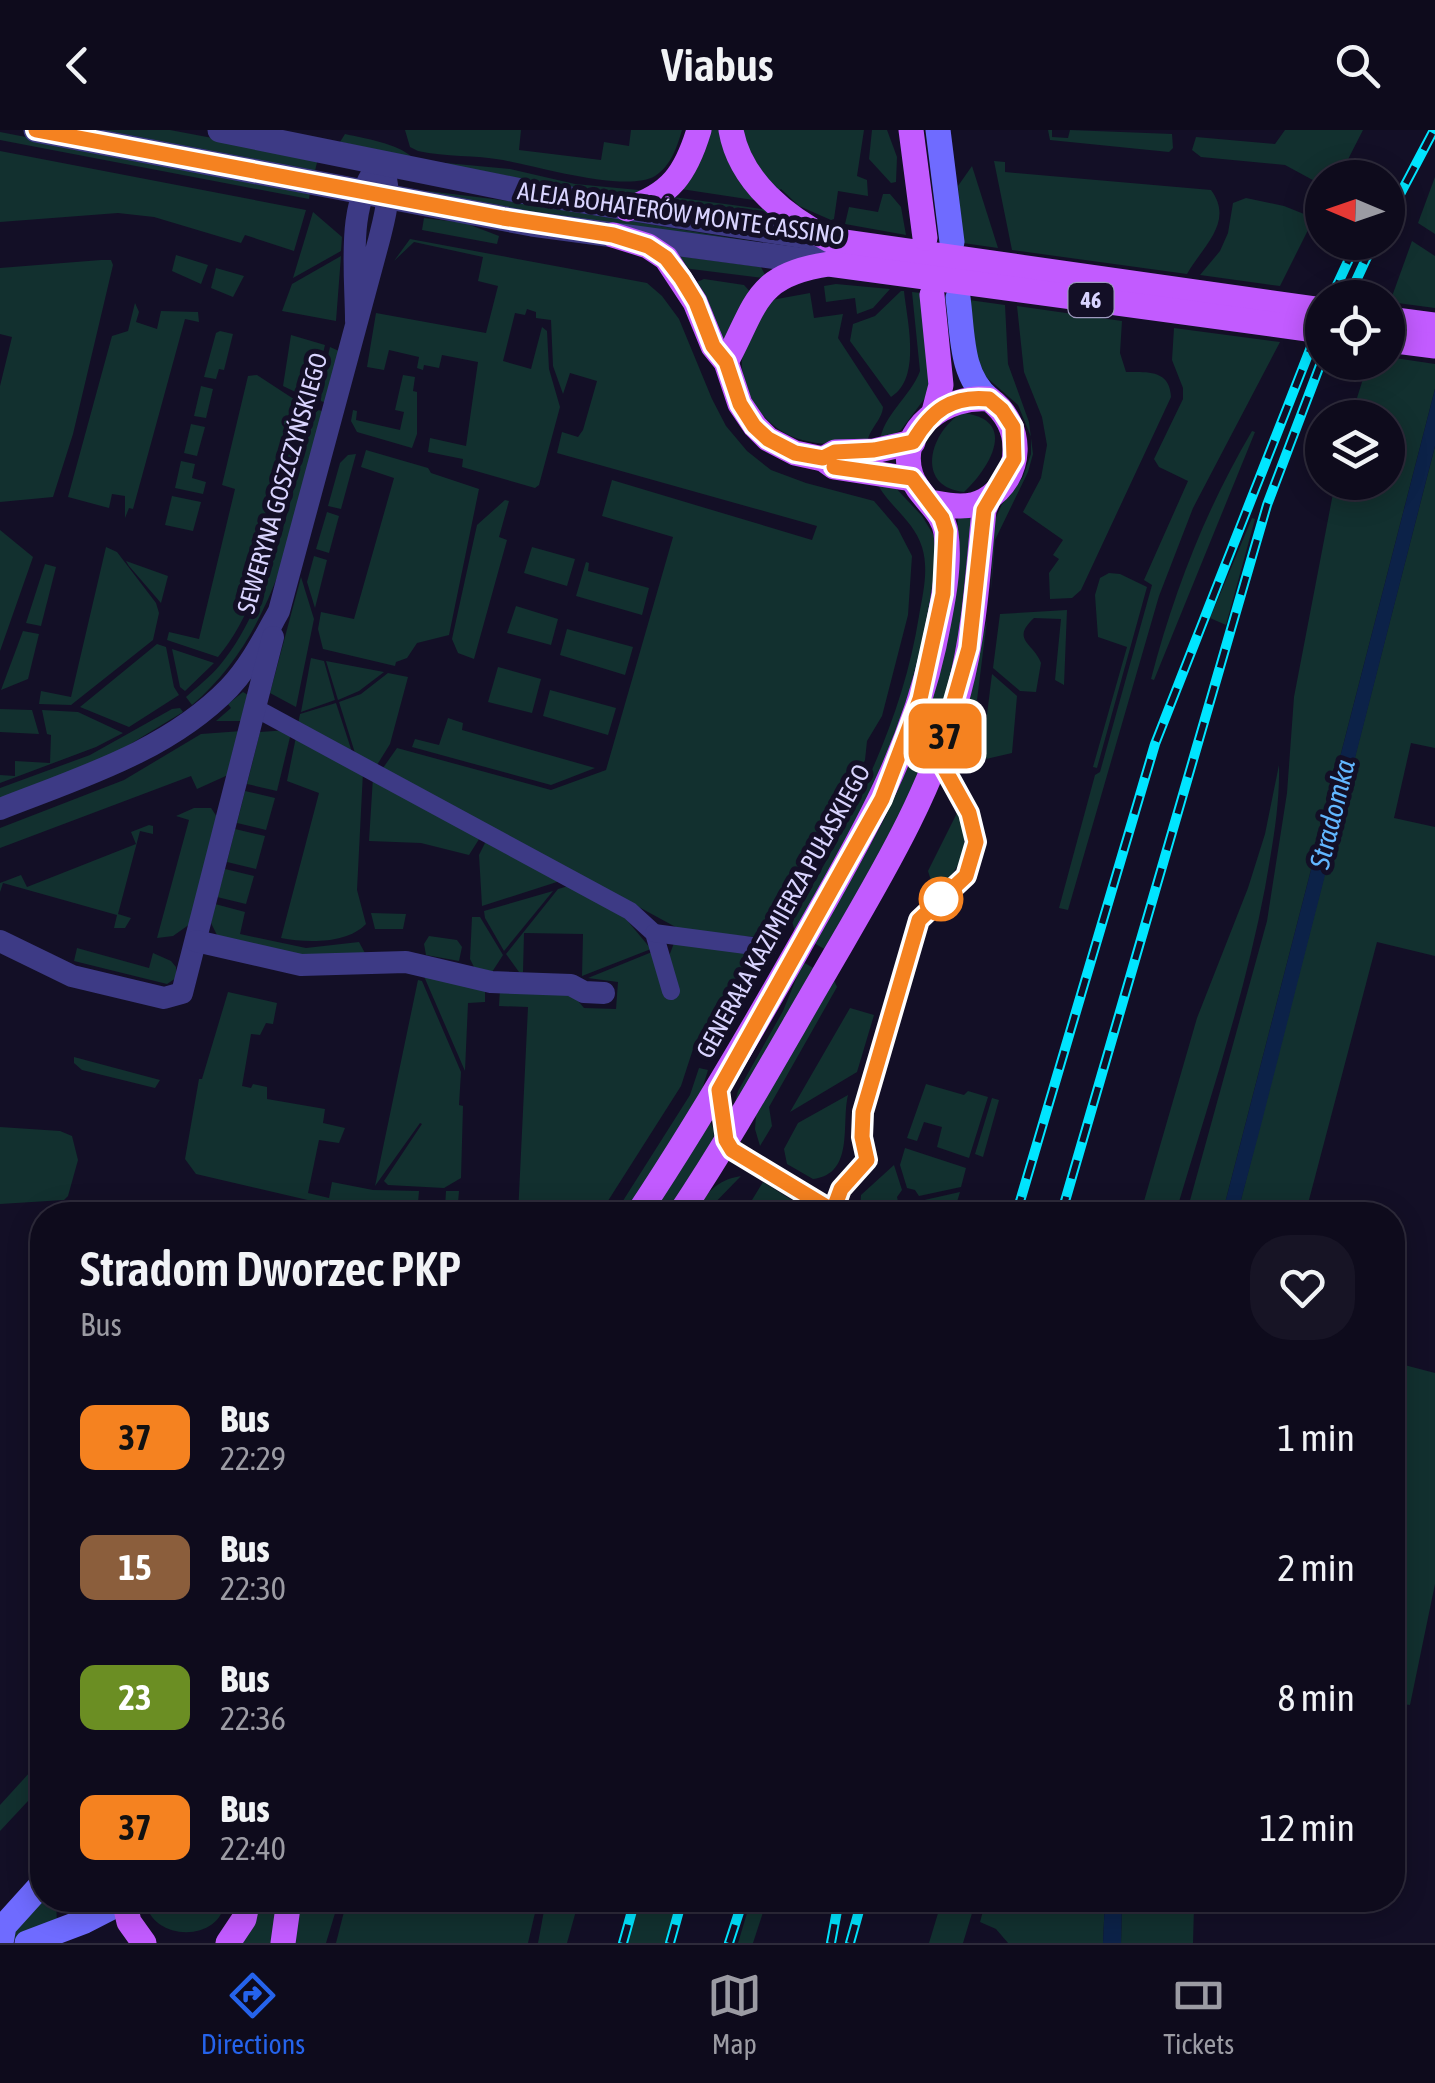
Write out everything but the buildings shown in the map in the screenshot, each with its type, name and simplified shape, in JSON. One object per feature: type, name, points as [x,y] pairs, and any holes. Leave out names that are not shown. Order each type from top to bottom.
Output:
[{"type":"main road","points":[[628,209],[653,201],[669,189],[692,151],[698,130]]},
{"type":"main road","points":[[726,362],[746,316],[760,296],[784,276],[830,252],[783,213],[753,178],[730,130]]},
{"type":"main road","points":[[911,130],[925,238]]},
{"type":"main road","points":[[939,139],[952,242]]},
{"type":"main road","points":[[613,235],[648,246],[666,258],[696,302],[713,346],[726,362],[740,404],[754,426],[780,447],[823,458],[834,467],[912,478]]},
{"type":"main road","name":"ALEJA BOHATERÓW MONTE CASSINO","points":[[830,252],[1305,328]]},
{"type":"main road","name":"ALEJA BOHATERÓW MONTE CASSINO","points":[[862,257],[1305,308]]},
{"type":"main road","points":[[932,295],[941,384],[934,412],[913,442],[909,465],[912,478],[929,502],[966,506],[989,498]]},
{"type":"main road","points":[[688,1202],[860,913],[920,799],[945,736],[969,648],[984,510],[1011,469],[1016,448],[1013,427],[1002,410],[977,389],[968,370],[958,298]]},
{"type":"main road","points":[[1405,321],[1435,325]]},
{"type":"main road","points":[[1405,342],[1435,346]]},
{"type":"main road","points":[[934,412],[958,400],[989,399]]},
{"type":"main road","points":[[823,458],[835,452],[913,442]]},
{"type":"main road","name":"GENERAŁA KAZIMIERZA PUŁASKIEGO","points":[[646,1202],[719,1090],[859,843],[899,761],[929,669],[943,594],[946,531],[929,502]]},
{"type":"main road","points":[[0,1943],[4,1926],[30,1897]]},
{"type":"main road","points":[[27,1943],[103,1912]]},
{"type":"main road","points":[[127,1912],[136,1942]]},
{"type":"main road","points":[[228,1943],[245,1912]]},
{"type":"main road","points":[[283,1943],[287,1912]]},
{"type":"street","name":"ALEJA BOHATERÓW MONTE CASSINO","points":[[36,130],[613,235],[830,252]]},
{"type":"street","name":"ALEJA BOHATERÓW MONTE CASSINO","points":[[220,130],[830,252]]},
{"type":"street","points":[[382,162],[390,197],[356,321],[361,191],[368,176],[382,162]]},
{"type":"street","name":"SEWERYNA GOSZCZYŃSKIEGO","points":[[0,809],[136,754],[196,716],[228,689],[248,664],[279,611],[356,321]]},
{"type":"street","points":[[0,940],[72,976],[164,998],[182,993],[279,611]]},
{"type":"street","points":[[257,709],[630,911],[654,933],[672,991]]},
{"type":"street","points":[[654,933],[768,948]]},
{"type":"street","points":[[196,941],[301,965],[406,962],[491,982],[571,985],[584,992],[604,993]]},
{"type":"green space","points":[[99,130],[170,130],[318,158],[315,171]]},
{"type":"green space","points":[[405,130],[521,130],[519,150],[601,160],[604,142],[629,146],[631,130],[682,130],[673,156],[661,172],[624,182],[492,158],[418,151],[410,147]]},
{"type":"green space","points":[[706,130],[723,130],[760,201],[681,189]]},
{"type":"green space","points":[[738,130],[864,130],[857,176],[867,180],[868,196],[838,191],[831,220],[799,206],[781,189],[774,194]]},
{"type":"green space","points":[[872,130],[887,130],[897,157],[896,182],[891,183],[869,159]]},
{"type":"green space","points":[[1048,130],[1052,130],[1052,137],[1068,138],[1070,130],[1172,134],[1173,148],[1169,152],[1050,140]]},
{"type":"green space","points":[[1285,130],[1363,130],[1348,160],[1305,160],[1305,176],[1285,165],[1201,157],[1192,150],[1196,137],[1275,144]]},
{"type":"green space","points":[[0,132],[310,192],[309,199],[0,140]]},
{"type":"green space","points":[[345,134],[390,145],[412,157],[340,142]]},
{"type":"green space","points":[[0,151],[306,210],[294,251],[245,235],[241,243],[154,217],[118,213],[0,222]]},
{"type":"green space","points":[[994,161],[1005,162],[1005,172],[1211,190],[1217,202],[1218,224],[1187,274],[1012,250]]},
{"type":"green space","points":[[435,162],[510,169],[575,184],[649,191],[615,197]]},
{"type":"green space","points":[[972,166],[998,248],[963,243],[958,186]]},
{"type":"green space","points":[[1435,177],[1435,234],[1418,223]]},
{"type":"green space","points":[[428,191],[775,245],[584,222],[428,195]]},
{"type":"green space","points":[[883,194],[890,194],[901,207],[906,235],[845,224],[849,207],[878,212]]},
{"type":"green space","points":[[673,197],[769,210],[781,222],[673,203]]},
{"type":"green space","points":[[1246,198],[1305,214],[1305,236],[1280,286],[1200,275],[1220,251],[1228,233],[1233,203]]},
{"type":"green space","points":[[313,212],[342,237],[341,251],[293,278]]},
{"type":"green space","points":[[424,218],[465,223],[499,236],[497,244],[422,230]]},
{"type":"green space","points":[[410,239],[647,283],[679,319],[712,399],[726,426],[747,451],[771,470],[874,501],[898,529],[912,556],[908,615],[882,716],[867,741],[865,760],[837,818],[767,938],[683,931],[383,768],[397,748],[551,790],[606,770],[673,537],[602,516],[612,480],[812,540],[817,526],[557,453],[562,432],[578,437],[583,430],[597,381],[570,373],[563,394],[553,366],[551,320],[536,318],[536,312],[527,309],[525,315],[515,313],[503,361],[531,369],[542,327],[547,331],[549,369],[560,407],[539,485],[535,488],[462,467],[463,459],[428,452],[430,438],[466,446],[478,362],[442,355],[439,368],[424,365],[423,370],[417,368],[419,357],[389,350],[384,370],[367,367],[376,313],[486,333],[498,286],[478,281],[483,257],[414,242],[394,261]]},
{"type":"green space","points":[[1412,241],[1435,256],[1435,308],[1405,304],[1405,280],[1398,280]]},
{"type":"green space","points":[[176,255],[208,265],[201,284],[172,271]]},
{"type":"green space","points":[[341,256],[336,321],[282,311],[292,284]]},
{"type":"green space","points":[[678,256],[761,267],[765,275],[763,278],[683,268]]},
{"type":"green space","points":[[111,260],[113,265],[73,434],[53,497],[0,502],[0,386],[12,337],[0,334],[0,268]]},
{"type":"green space","points":[[216,268],[244,276],[233,297],[211,288]]},
{"type":"green space","points":[[704,279],[744,285],[752,294],[727,351],[695,283]]},
{"type":"green space","points":[[824,286],[890,289],[873,308],[857,314],[855,298],[826,302]]},
{"type":"green space","points":[[901,291],[908,318],[910,363],[901,388],[891,397],[850,341],[853,324],[875,316]]},
{"type":"green space","points":[[912,292],[921,293],[930,377],[928,394],[901,430],[880,443],[885,424],[920,371]]},
{"type":"green space","points":[[810,293],[814,318],[843,314],[838,338],[883,407],[867,445],[819,443],[791,436],[766,419],[747,389],[742,372],[743,353],[766,301]]},
{"type":"green space","points":[[969,300],[1005,305],[1008,364],[1031,437],[1018,405],[985,376],[977,356]]},
{"type":"green space","points":[[135,303],[139,312],[136,322],[157,329],[161,311],[198,312],[199,322],[185,319],[133,509],[129,508],[125,518],[125,496],[112,494],[109,508],[68,497],[112,336],[128,331]]},
{"type":"green space","points":[[1017,306],[1122,321],[1120,353],[1126,372],[1156,374],[1170,388],[1171,397],[1081,590],[1072,598],[1050,599],[1049,573],[1059,559],[1053,555],[1063,540],[1023,512],[1041,478],[1047,445],[1042,417],[1024,372]]},
{"type":"green space","points":[[1174,328],[1280,342],[1193,508],[1159,596],[1068,910],[1059,908],[1152,585],[1144,580],[1188,481],[1159,467],[1154,459],[1183,399],[1172,360]]},
{"type":"green space","points":[[216,333],[233,334],[224,370],[219,369],[216,379],[204,377]]},
{"type":"green space","points":[[291,335],[325,345],[312,400],[283,386]]},
{"type":"green space","points":[[330,347],[339,351],[326,403],[319,394]]},
{"type":"green space","points":[[1405,360],[1435,364],[1435,389],[1225,1202],[1190,1202],[1267,921],[1287,793],[1294,697],[1332,500],[1405,500],[1405,400],[1356,400],[1363,380],[1405,380]]},
{"type":"green space","points":[[257,375],[309,409],[263,573],[235,633],[218,657],[167,640],[169,632],[199,639],[235,489],[222,485],[248,376]]},
{"type":"green space","points":[[403,375],[415,377],[413,391],[417,392],[417,434],[412,448],[357,432],[351,421],[353,410],[357,411],[356,420],[400,430],[404,412],[395,410]]},
{"type":"green space","points":[[201,386],[213,389],[206,418],[194,416]]},
{"type":"green space","points":[[324,412],[293,531],[264,608],[221,676],[192,705],[186,697],[220,665],[238,640],[267,579],[313,413]]},
{"type":"green space","points":[[962,413],[980,417],[995,435],[990,458],[964,492],[948,488],[938,480],[932,457],[942,432]]},
{"type":"green space","points":[[191,424],[205,427],[197,456],[184,453]]},
{"type":"green space","points":[[1252,431],[1255,432],[1154,680],[1151,679],[1193,551]]},
{"type":"green space","points":[[1031,438],[1033,454],[1028,472],[995,540],[991,592],[994,522],[1002,504],[1023,477],[1031,454]]},
{"type":"green space","points":[[1435,446],[1435,748],[1411,743],[1394,818],[1435,827],[1435,956],[1377,942],[1308,1202],[1240,1202]]},
{"type":"green space","points":[[366,450],[428,468],[431,473],[479,489],[449,635],[417,643],[407,658],[395,666],[323,649],[318,629],[321,612],[354,619],[394,478],[361,467]]},
{"type":"green space","points":[[356,454],[341,509],[328,506],[340,463],[348,455]]},
{"type":"green space","points":[[181,461],[195,464],[192,478],[206,482],[203,494],[175,488]]},
{"type":"green space","points":[[891,483],[922,516],[936,539],[933,585],[920,659],[883,770],[795,932],[792,921],[870,774],[911,658],[925,564],[913,529],[878,485]]},
{"type":"green space","points":[[172,496],[201,502],[193,531],[165,525]]},
{"type":"green space","points":[[505,500],[509,501],[499,537],[507,540],[474,659],[458,653],[452,639],[477,525]]},
{"type":"green space","points":[[327,512],[339,516],[329,553],[316,549]]},
{"type":"green space","points":[[972,516],[961,625],[933,732],[898,819],[826,950],[814,943],[885,817],[916,744],[942,648],[958,517]]},
{"type":"green space","points":[[1252,518],[1255,519],[1226,625],[1210,618]]},
{"type":"green space","points":[[0,530],[33,557],[0,651]]},
{"type":"green space","points":[[106,547],[117,552],[156,603],[159,613],[153,640],[71,705],[39,704],[41,691],[71,697]]},
{"type":"green space","points":[[532,547],[575,559],[567,586],[524,573]]},
{"type":"green space","points":[[314,556],[327,560],[315,608],[307,582]]},
{"type":"green space","points":[[126,561],[168,576],[161,603],[129,566]]},
{"type":"green space","points":[[586,562],[588,571],[649,588],[642,615],[576,596]]},
{"type":"green space","points":[[45,564],[56,567],[41,626],[26,623]]},
{"type":"green space","points":[[1109,573],[1147,587],[1097,768],[1093,767],[1127,647],[1098,637],[1095,595],[1100,578]]},
{"type":"green space","points":[[301,577],[314,619],[296,707],[270,693]]},
{"type":"green space","points":[[516,606],[558,619],[551,645],[507,633]]},
{"type":"green space","points":[[1067,610],[1064,685],[1055,680],[1061,619],[1034,618],[1024,632],[1041,663],[1036,692],[1020,691],[993,668],[1000,614]]},
{"type":"green space","points":[[987,620],[972,740],[962,742],[955,757],[956,738]]},
{"type":"green space","points":[[567,629],[633,647],[625,675],[560,655]]},
{"type":"green space","points":[[23,631],[39,634],[28,679],[1,690]]},
{"type":"green space","points":[[157,644],[166,647],[179,695],[129,727],[80,707]]},
{"type":"green space","points":[[172,649],[214,663],[185,691],[180,687]]},
{"type":"green space","points":[[311,658],[324,661],[335,700],[301,712]]},
{"type":"green space","points":[[326,661],[384,672],[359,691],[338,700]]},
{"type":"green space","points":[[498,667],[541,679],[532,713],[488,702]]},
{"type":"green space","points":[[388,673],[408,677],[390,744],[377,765],[355,753],[339,702],[361,694]]},
{"type":"green space","points":[[992,674],[1017,696],[1012,753],[986,759],[983,747]]},
{"type":"green space","points":[[550,690],[616,708],[608,735],[543,716]]},
{"type":"green space","points":[[243,692],[248,695],[244,721],[216,721],[231,708],[228,704]]},
{"type":"green space","points":[[336,703],[352,752],[298,724],[300,714]]},
{"type":"green space","points":[[180,708],[183,712],[114,754],[0,799],[0,788],[90,755]]},
{"type":"green space","points":[[0,709],[32,710],[39,734],[0,732]]},
{"type":"green space","points":[[42,710],[78,712],[123,733],[96,747],[0,783],[0,775],[15,776],[15,761],[50,763],[51,735],[47,734]]},
{"type":"green space","points":[[448,718],[463,723],[462,730],[595,768],[551,785],[412,747],[415,739],[439,745]]},
{"type":"green space","points":[[242,731],[228,775],[197,789],[191,776],[0,848],[0,828],[124,780],[201,734]]},
{"type":"green space","points":[[260,732],[291,733],[277,791],[247,784]]},
{"type":"green space","points":[[296,737],[363,772],[357,890],[366,924],[338,939],[281,938],[319,793],[287,781]]},
{"type":"green space","points":[[1279,765],[1275,827],[1247,971],[1179,1202],[1144,1202],[1197,1018],[1265,834]]},
{"type":"green space","points":[[373,777],[481,836],[469,855],[421,843],[369,841]]},
{"type":"green space","points":[[245,791],[275,798],[266,830],[237,823]]},
{"type":"green space","points":[[194,808],[211,808],[217,817],[190,924],[173,936],[157,938],[189,820],[176,816]]},
{"type":"green space","points":[[958,811],[964,834],[962,855],[952,875],[934,890],[928,871]]},
{"type":"green space","points":[[153,826],[153,834],[140,831],[118,914],[131,918],[125,928],[114,928],[117,915],[3,883],[0,892],[0,883],[21,875],[27,887],[136,844],[131,832]]},
{"type":"green space","points":[[235,829],[265,836],[256,869],[227,862]]},
{"type":"green space","points":[[487,839],[563,880],[482,906],[479,855]]},
{"type":"green space","points":[[225,869],[254,876],[246,904],[217,897]]},
{"type":"green space","points":[[572,885],[626,919],[651,949],[582,976],[583,934],[524,933],[523,972],[519,972],[506,954],[558,889]]},
{"type":"green space","points":[[553,891],[504,951],[484,911]]},
{"type":"green space","points":[[215,904],[245,912],[240,934],[306,948],[359,942],[366,955],[320,959],[218,937],[211,923]]},
{"type":"green space","points":[[371,913],[406,914],[403,929],[375,929]]},
{"type":"green space","points":[[472,917],[480,917],[503,955],[492,972],[474,967],[470,959]]},
{"type":"green space","points":[[429,936],[457,940],[462,947],[459,961],[426,955],[424,944]]},
{"type":"green space","points":[[674,943],[758,950],[725,993],[695,1043],[681,1086],[607,1202],[519,1202],[528,1007],[499,1006],[500,989],[568,989],[584,1008],[616,1009],[618,982],[588,978],[652,952],[668,959]]},
{"type":"green space","points":[[77,948],[149,968],[153,953],[171,961],[176,967],[176,978],[167,984],[74,961]]},
{"type":"green space","points":[[803,962],[815,969],[734,1106],[738,1091],[783,1011]]},
{"type":"green space","points":[[423,974],[485,990],[485,1002],[468,1003],[465,1071]]},
{"type":"green space","points":[[833,978],[837,987],[769,1107],[772,1126],[760,1146],[756,1115]]},
{"type":"green space","points":[[418,980],[422,981],[461,1072],[461,1178],[444,1188],[388,1185],[384,1181],[420,1123],[375,1186]]},
{"type":"green space","points":[[228,992],[277,1003],[273,1024],[266,1023],[260,1035],[251,1034],[242,1086],[267,1087],[267,1099],[325,1109],[323,1123],[345,1128],[339,1143],[319,1140],[308,1193],[329,1198],[332,1182],[373,1190],[419,1191],[418,1202],[316,1202],[196,1174],[185,1159],[202,1079]]},
{"type":"green space","points":[[850,1008],[874,1015],[857,1072],[790,1112]]},
{"type":"green space","points":[[74,1057],[160,1080],[155,1088],[82,1070],[74,1063]]},
{"type":"green space","points":[[699,1068],[708,1070],[700,1096],[633,1202],[622,1202],[690,1095]]},
{"type":"green space","points":[[926,1084],[988,1097],[969,1158],[937,1147],[942,1127],[924,1122],[917,1141],[907,1138]]},
{"type":"green space","points":[[848,1095],[844,1146],[835,1168],[813,1179],[787,1164],[784,1149],[798,1123]]},
{"type":"green space","points":[[992,1098],[999,1100],[983,1157],[975,1154]]},
{"type":"green space","points":[[710,1122],[713,1143],[675,1202],[658,1202]]},
{"type":"green space","points":[[0,1127],[60,1131],[72,1136],[78,1160],[64,1200],[0,1204]]},
{"type":"green space","points":[[905,1148],[966,1168],[961,1187],[919,1196],[907,1188],[900,1165]]},
{"type":"green space","points":[[894,1165],[902,1190],[898,1202],[860,1202],[861,1195]]},
{"type":"green space","points":[[741,1176],[716,1202],[702,1202],[718,1185]]},
{"type":"green space","points":[[763,1182],[795,1202],[749,1202]]},
{"type":"green space","points":[[446,1191],[459,1191],[458,1202],[445,1202]]},
{"type":"green space","points":[[960,1192],[957,1202],[920,1201]]},
{"type":"green space","points":[[1405,1365],[1435,1373],[1435,1584],[1410,1705],[1405,1704]]},
{"type":"green space","points":[[30,1772],[30,1799],[0,1831],[0,1805]]},
{"type":"green space","points":[[30,1912],[56,1912],[57,1925],[12,1941],[9,1932]]},
{"type":"green space","points":[[222,1912],[212,1924],[186,1932],[160,1924],[150,1914]]},
{"type":"green space","points":[[251,1912],[281,1912],[276,1943],[240,1943]]},
{"type":"green space","points":[[294,1912],[335,1912],[326,1943],[290,1943]]},
{"type":"green space","points":[[344,1912],[535,1912],[528,1943],[336,1943]]},
{"type":"green space","points":[[544,1912],[576,1912],[567,1943],[538,1943]]},
{"type":"green space","points":[[635,1912],[676,1912],[667,1943],[626,1943]]},
{"type":"green space","points":[[747,1912],[763,1912],[753,1943],[738,1943]]},
{"type":"green space","points":[[938,1912],[972,1912],[963,1943],[929,1943]]},
{"type":"green space","points":[[983,1912],[1104,1912],[1103,1943],[1008,1943],[996,1929],[980,1922]]},
{"type":"green space","points":[[1122,1912],[1194,1912],[1193,1943],[1121,1943]]},
{"type":"water","name":"Stradomka","points":[[1435,389],[1435,446],[1261,1125],[1240,1202],[1225,1202]]},
{"type":"water","points":[[1104,1912],[1122,1912],[1121,1943],[1103,1943]]},
{"type":"railway","points":[[1405,185],[1434,130]]},
{"type":"railway","points":[[1339,280],[1349,260]]},
{"type":"railway","points":[[1356,280],[1366,260]]},
{"type":"railway","points":[[1020,1202],[1155,744],[1305,362]]},
{"type":"railway","points":[[1065,1202],[1267,505],[1314,380]]},
{"type":"railway","points":[[623,1943],[632,1912]]},
{"type":"railway","points":[[670,1943],[679,1912]]},
{"type":"railway","points":[[729,1943],[739,1912]]},
{"type":"railway","points":[[831,1943],[837,1912]]},
{"type":"railway","points":[[850,1943],[859,1912]]},
{"type":"bus line","name":"37","points":[[36,130],[532,224],[613,235],[648,246],[666,258],[696,302],[713,346],[726,362],[740,404],[754,426],[780,447],[795,453],[823,458],[835,452],[913,442],[934,412],[958,400],[989,399],[1002,410],[1016,438],[1014,459],[984,510],[969,648],[938,757],[969,813],[976,842],[966,876],[919,920],[863,1112],[862,1137],[867,1160],[841,1189],[836,1202]]},
{"type":"bus line","name":"37","points":[[816,1202],[732,1150],[726,1140],[719,1090],[859,843],[899,761],[929,669],[946,556],[942,518],[912,478],[834,467]]}]
